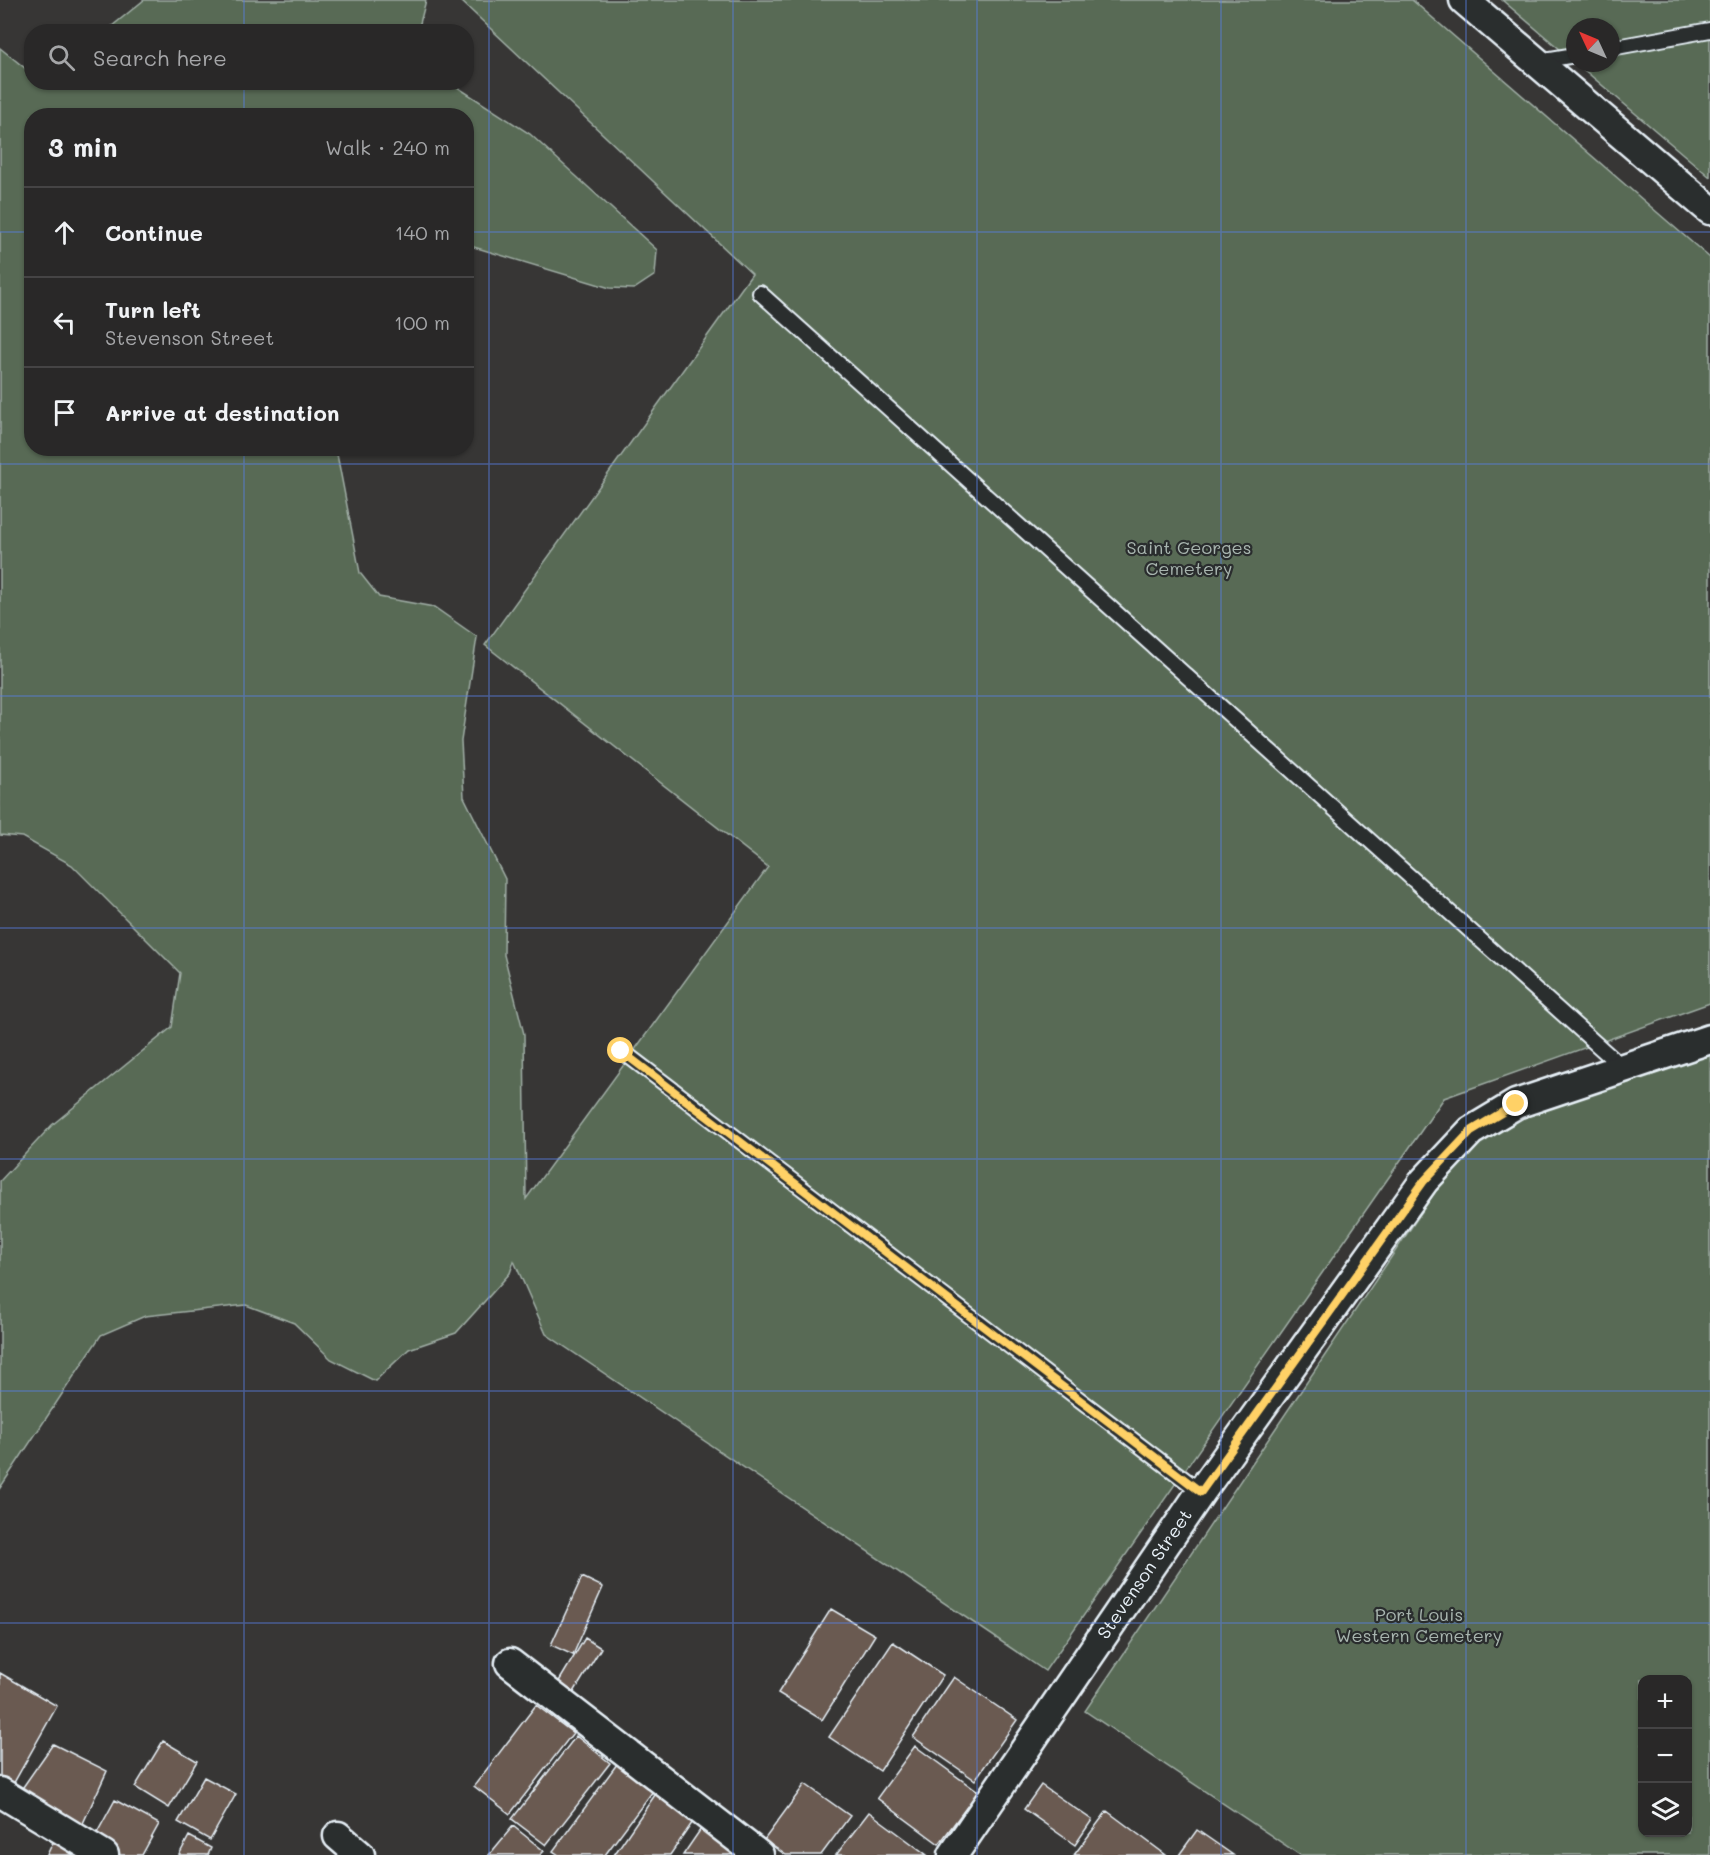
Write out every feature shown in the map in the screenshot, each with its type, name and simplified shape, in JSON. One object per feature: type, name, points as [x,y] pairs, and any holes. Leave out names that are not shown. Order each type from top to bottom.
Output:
[{"type":"street","points":[[1464,0],[1710,210]]},
{"type":"street","name":"Stevenson Street","points":[[953,1855],[1201,1492],[1424,1181],[1471,1131],[1516,1104],[1710,1039]]},
{"type":"street","points":[[510,1663],[759,1855]]},
{"type":"street","points":[[0,1792],[104,1855]]},
{"type":"street","points":[[338,1836],[360,1855]]},
{"type":"lane","points":[[1620,46],[1710,30]]},
{"type":"lane","points":[[1536,62],[1566,57]]},
{"type":"lane","points":[[760,293],[1623,1068]]},
{"type":"lane","points":[[621,1051],[1201,1492]]},
{"type":"green space","points":[[144,0],[426,0],[420,24],[115,24]]},
{"type":"green space","name":"Saint Georges Cemetery","points":[[460,0],[1412,0],[1710,258],[1710,1003],[1444,1098],[1045,1671],[546,1334],[514,1261],[510,1273],[456,1333],[409,1349],[375,1381],[331,1359],[294,1323],[246,1305],[145,1316],[101,1335],[0,1488],[0,1181],[52,1125],[172,1027],[180,973],[72,865],[22,837],[0,835],[0,48],[24,67],[24,90],[462,90],[530,134],[657,250],[655,275],[634,289],[610,288],[474,247],[474,108],[24,108],[24,456],[337,456],[360,573],[379,597],[434,607],[477,637],[461,741],[464,797],[505,879],[504,955],[524,1034],[526,1199],[768,867],[485,645],[752,274]]},
{"type":"green space","points":[[1502,0],[1710,0],[1710,177],[1587,72],[1620,72],[1620,18],[1566,18],[1566,54]]},
{"type":"green space","name":"Port Louis Western Cemetery","points":[[1710,1051],[1710,1855],[1300,1855],[1085,1711],[1481,1124]]},
{"type":"building","points":[[582,1577],[603,1587],[573,1655],[551,1645]]},
{"type":"building","points":[[831,1609],[875,1635],[822,1720],[778,1693]]},
{"type":"building","points":[[585,1638],[601,1648],[571,1697],[555,1688]]},
{"type":"building","points":[[893,1642],[943,1675],[880,1771],[829,1737]]},
{"type":"building","points":[[0,1673],[57,1706],[11,1788],[0,1783]]},
{"type":"building","points":[[954,1677],[1017,1720],[975,1780],[913,1737]]},
{"type":"building","points":[[536,1705],[573,1733],[510,1814],[474,1786]]},
{"type":"building","points":[[576,1736],[610,1763],[546,1845],[512,1819]]},
{"type":"building","points":[[163,1741],[197,1761],[169,1808],[135,1787]]},
{"type":"building","points":[[53,1744],[107,1771],[79,1832],[16,1797]]},
{"type":"building","points":[[915,1746],[978,1792],[939,1844],[877,1798]]},
{"type":"building","points":[[617,1764],[653,1791],[605,1855],[559,1855],[553,1851]]},
{"type":"building","points":[[204,1777],[236,1794],[210,1840],[178,1822]]},
{"type":"building","points":[[805,1784],[850,1816],[821,1855],[786,1855],[764,1840]]},
{"type":"building","points":[[1041,1785],[1092,1820],[1075,1845],[1024,1809]]},
{"type":"building","points":[[659,1789],[697,1816],[670,1855],[614,1855]]},
{"type":"building","points":[[115,1800],[159,1824],[142,1855],[111,1855],[91,1844]]},
{"type":"building","points":[[1107,1811],[1166,1855],[1074,1855]]},
{"type":"building","points":[[869,1812],[927,1855],[836,1855]]},
{"type":"building","points":[[707,1820],[758,1855],[683,1855]]},
{"type":"building","points":[[513,1826],[544,1851],[540,1855],[489,1855]]},
{"type":"building","points":[[1197,1830],[1233,1855],[1179,1855]]},
{"type":"building","points":[[189,1836],[211,1848],[208,1855],[179,1855]]},
{"type":"building","points":[[54,1840],[84,1855],[47,1855]]},
{"type":"route","points":[[621,1051],[1201,1492],[1424,1181],[1471,1131],[1516,1104]]}]
